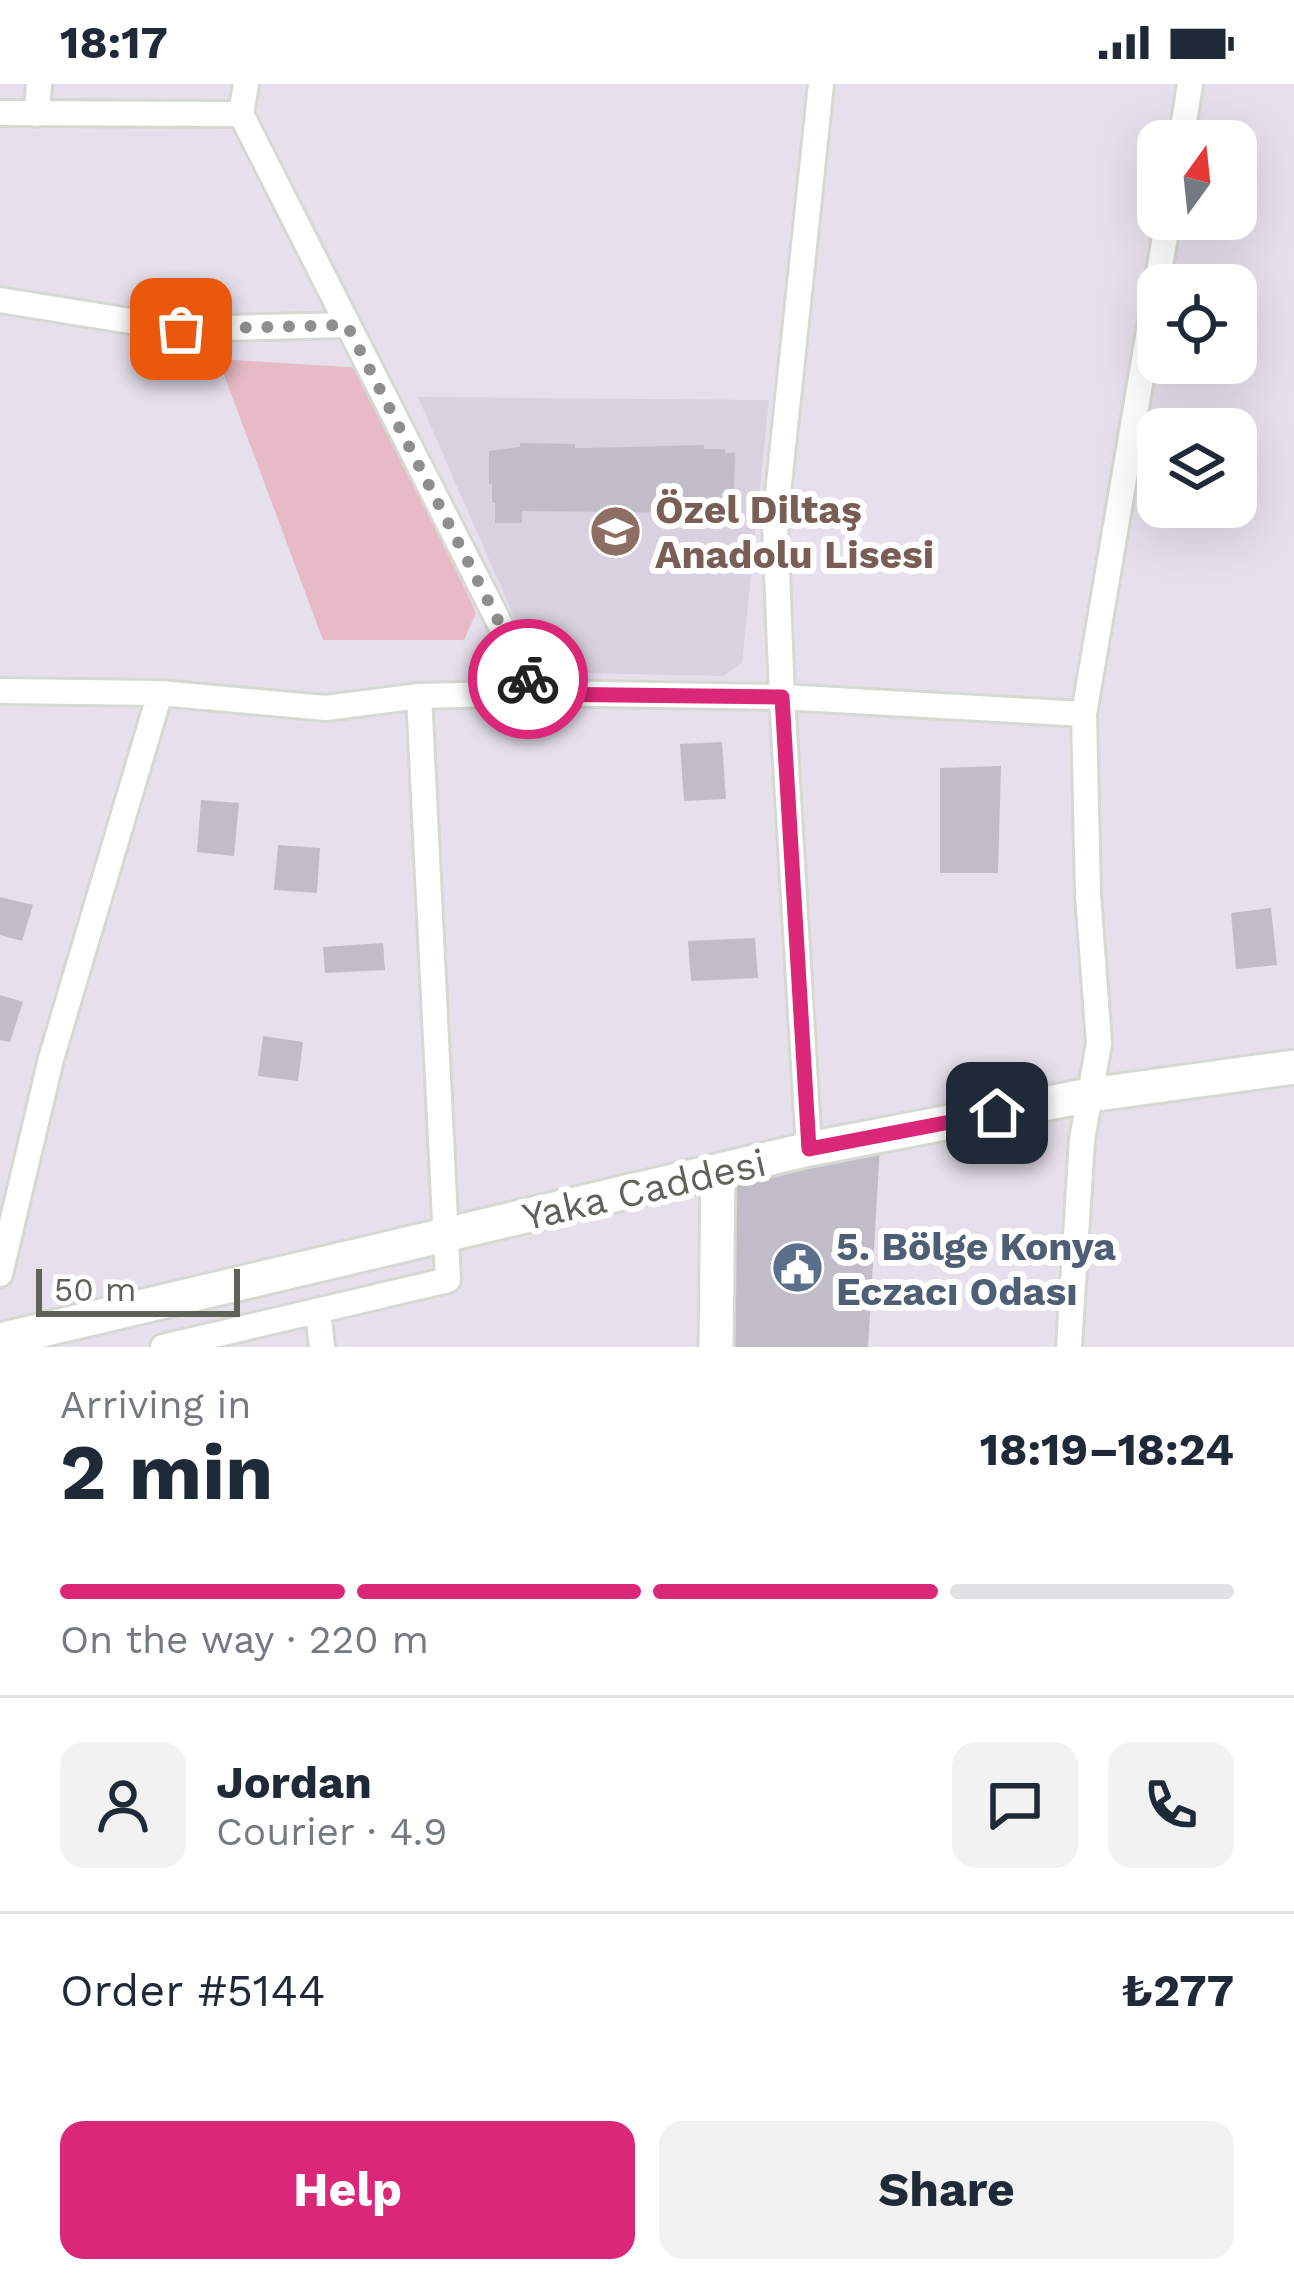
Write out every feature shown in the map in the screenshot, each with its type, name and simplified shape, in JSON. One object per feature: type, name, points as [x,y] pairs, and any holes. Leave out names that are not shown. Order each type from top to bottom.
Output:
[{"type":"street","points":[[38,114],[39,84]]},
{"type":"street","points":[[246,84],[241,114],[535,694]]},
{"type":"street","points":[[809,1149],[775,522],[820,84]]},
{"type":"street","points":[[1184,120],[1190,84]]},
{"type":"street","points":[[0,113],[241,114]]},
{"type":"street","points":[[1069,1347],[1082,1140],[1100,1043],[1088,896],[1084,714],[1164,240]]},
{"type":"street","points":[[0,300],[181,329],[347,325]]},
{"type":"street","points":[[0,691],[160,693],[326,708],[419,696],[782,697],[1084,714]]},
{"type":"street","points":[[0,1274],[51,1059],[160,693]]},
{"type":"street","points":[[163,1347],[448,1280],[419,696]]},
{"type":"street","name":"Yaka Caddesi","points":[[0,1340],[809,1149],[1090,1095],[1294,1067]]},
{"type":"street","points":[[716,1347],[718,1171]]},
{"type":"street","points":[[318,1311],[322,1347]]},
{"type":"shaded area","points":[[218,359],[362,368],[476,613],[464,640],[323,640]]},
{"type":"shaded area","name":"Özel Diltaş Anadolu Lisesi","points":[[418,397],[769,400],[742,663],[723,676],[538,672]]},
{"type":"building","points":[[520,443],[575,444],[575,448],[704,445],[704,449],[735,453],[727,526],[700,525],[700,513],[522,511],[522,523],[495,523],[489,451],[520,447]]},
{"type":"building","points":[[722,742],[726,799],[684,801],[680,744]]},
{"type":"building","points":[[1001,766],[998,873],[940,873],[940,768]]},
{"type":"building","points":[[201,800],[239,803],[234,856],[197,852]]},
{"type":"building","points":[[278,845],[320,848],[317,893],[274,890]]},
{"type":"building","points":[[0,897],[33,905],[22,941],[0,935]]},
{"type":"building","points":[[1271,908],[1277,965],[1236,969],[1231,913]]},
{"type":"building","points":[[755,938],[758,978],[691,981],[688,941]]},
{"type":"building","points":[[383,943],[385,970],[325,973],[323,947]]},
{"type":"building","points":[[0,995],[23,1002],[10,1042],[0,1040]]},
{"type":"building","points":[[263,1036],[303,1042],[298,1081],[258,1076]]},
{"type":"building","name":"5. Bölge Konya Eczacı Odası","points":[[880,1147],[868,1347],[721,1347],[721,1188]]},
{"type":"way so far","points":[[181,329],[347,325],[528,679]]},
{"type":"place","name":"Özel Diltaş Anadolu Lisesi","points":[[616,531]]},
{"type":"place","name":"5. Bölge Konya Eczacı Odası","points":[[797,1268]]},
{"type":"route","points":[[528,679],[535,694],[782,697],[809,1149],[997,1113]]}]
